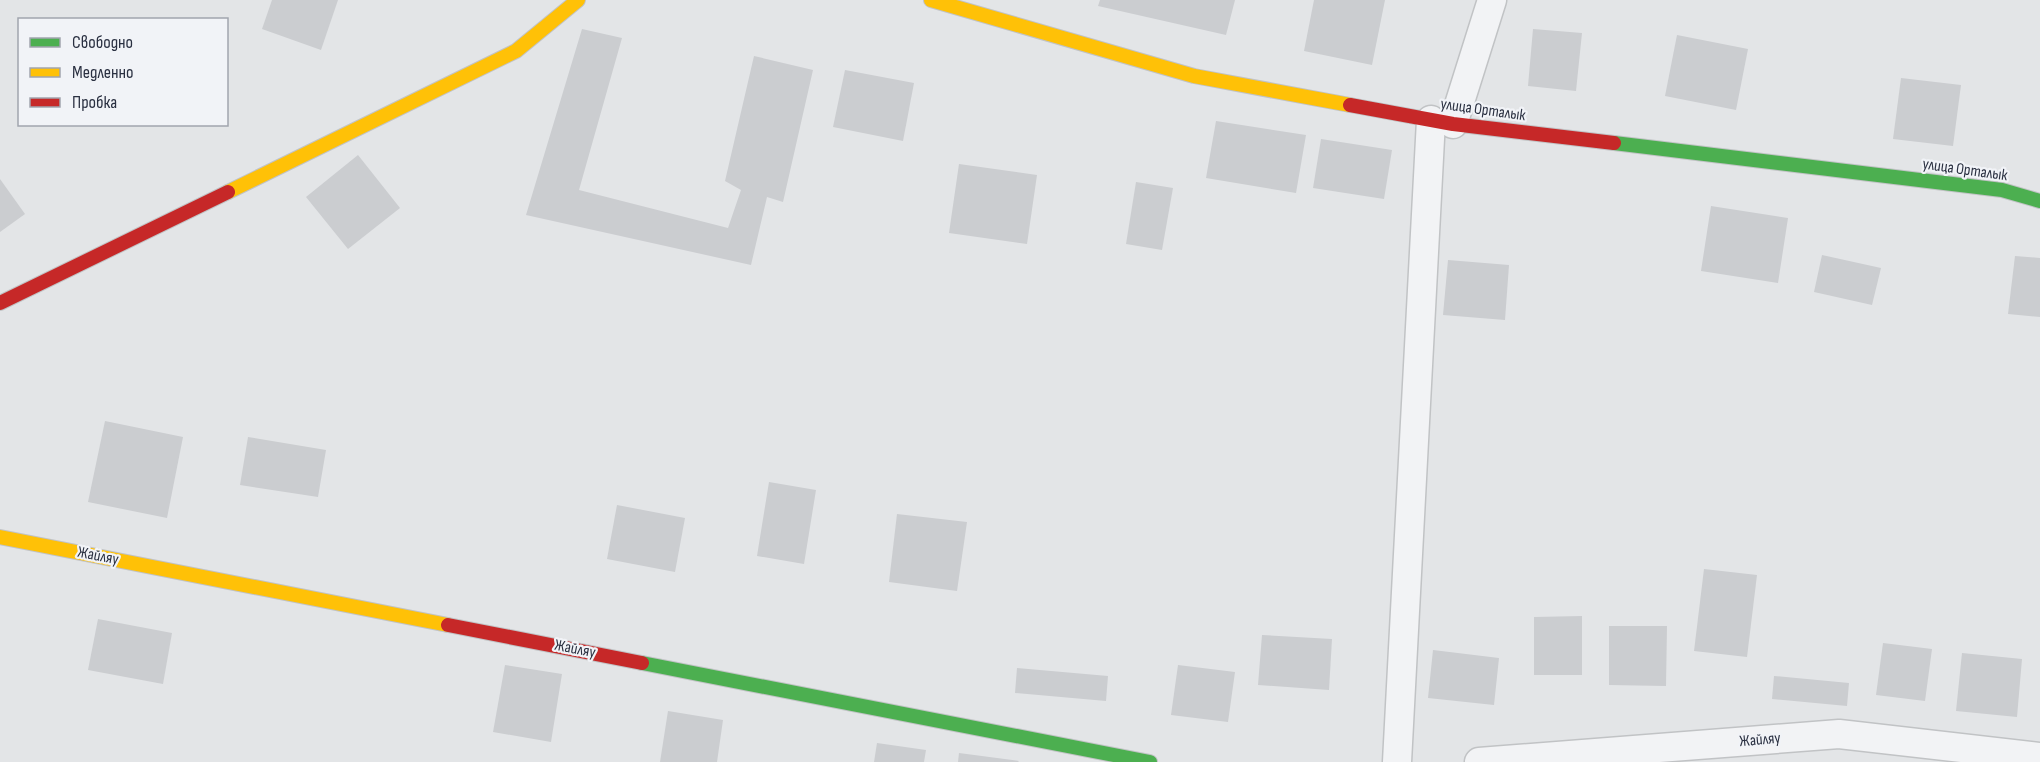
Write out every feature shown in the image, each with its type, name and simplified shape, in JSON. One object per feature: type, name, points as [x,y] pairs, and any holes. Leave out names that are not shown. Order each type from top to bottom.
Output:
[{"type":"street","points":[[0,303],[516,51],[578,0]]},
{"type":"street","name":"улица Орталык","points":[[931,0],[1194,76],[1442,122],[2002,190],[2040,201]]},
{"type":"street","points":[[1397,762],[1442,122],[1492,0]]},
{"type":"street","name":"Жайляу","points":[[0,537],[1150,762]]},
{"type":"street","name":"Жайляу","points":[[1479,762],[1839,734],[2040,757]]},
{"type":"building","points":[[272,0],[338,0],[321,50],[262,29]]},
{"type":"building","points":[[1100,0],[1235,0],[1226,35],[1098,6]]},
{"type":"building","points":[[1314,0],[1385,0],[1372,65],[1304,51]]},
{"type":"building","points":[[582,29],[622,38],[579,190],[728,228],[741,190],[725,181],[754,56],[813,70],[783,202],[767,197],[751,265],[526,215]]},
{"type":"building","points":[[1533,29],[1582,33],[1576,91],[1528,86]]},
{"type":"building","points":[[1677,35],[1748,49],[1736,110],[1665,96]]},
{"type":"building","points":[[845,70],[914,83],[903,141],[833,127]]},
{"type":"building","points":[[1901,78],[1961,85],[1953,146],[1893,139]]},
{"type":"building","points":[[1216,121],[1306,135],[1296,193],[1206,178]]},
{"type":"building","points":[[1321,139],[1392,150],[1384,199],[1313,188]]},
{"type":"building","points":[[358,155],[400,208],[348,249],[306,197]]},
{"type":"building","points":[[959,164],[1037,175],[1027,244],[949,233]]},
{"type":"building","points":[[0,179],[25,214],[0,232]]},
{"type":"building","points":[[1136,182],[1173,188],[1162,250],[1126,244]]},
{"type":"building","points":[[1711,206],[1788,218],[1778,283],[1701,271]]},
{"type":"building","points":[[1822,255],[1881,268],[1872,305],[1814,292]]},
{"type":"building","points":[[2015,256],[2040,258],[2040,317],[2008,314]]},
{"type":"building","points":[[1448,260],[1509,265],[1505,320],[1443,315]]},
{"type":"building","points":[[105,421],[183,437],[167,518],[88,502]]},
{"type":"building","points":[[248,437],[326,450],[318,497],[240,485]]},
{"type":"building","points":[[769,482],[816,490],[804,564],[757,556]]},
{"type":"building","points":[[617,505],[685,518],[675,572],[607,559]]},
{"type":"building","points":[[897,514],[967,522],[957,591],[889,582]]},
{"type":"building","points":[[1704,569],[1757,575],[1747,657],[1694,651]]},
{"type":"building","points":[[1582,616],[1582,675],[1534,675],[1534,617]]},
{"type":"building","points":[[98,619],[172,633],[163,684],[88,670]]},
{"type":"building","points":[[1609,626],[1667,626],[1666,686],[1609,685]]},
{"type":"building","points":[[1262,635],[1332,639],[1329,690],[1258,685]]},
{"type":"building","points":[[1883,643],[1932,649],[1925,701],[1876,695]]},
{"type":"building","points":[[1433,650],[1499,658],[1494,705],[1428,698]]},
{"type":"building","points":[[1962,653],[2022,659],[2017,717],[1956,711]]},
{"type":"building","points":[[505,665],[562,674],[551,742],[493,732]]},
{"type":"building","points":[[1178,665],[1235,672],[1228,722],[1171,715]]},
{"type":"building","points":[[1017,668],[1108,676],[1106,701],[1015,693]]},
{"type":"building","points":[[1774,676],[1849,683],[1847,706],[1772,699]]},
{"type":"building","points":[[668,711],[723,720],[717,762],[660,762]]},
{"type":"building","points":[[877,743],[926,750],[924,762],[874,762]]},
{"type":"building","points":[[959,753],[1019,761],[958,762]]},
{"type":"traffic: fast","points":[[1614,143],[2002,190],[2040,201]]},
{"type":"traffic: fast","points":[[642,663],[1150,762]]},
{"type":"traffic: slow","points":[[228,192],[516,51],[578,0]]},
{"type":"traffic: slow","points":[[931,0],[1194,76],[1350,105]]},
{"type":"traffic: slow","points":[[0,537],[448,625]]},
{"type":"traffic: jam","points":[[1350,105],[1453,124],[1614,143]]},
{"type":"traffic: jam","points":[[0,303],[228,192]]},
{"type":"traffic: jam","points":[[448,625],[642,663]]}]
